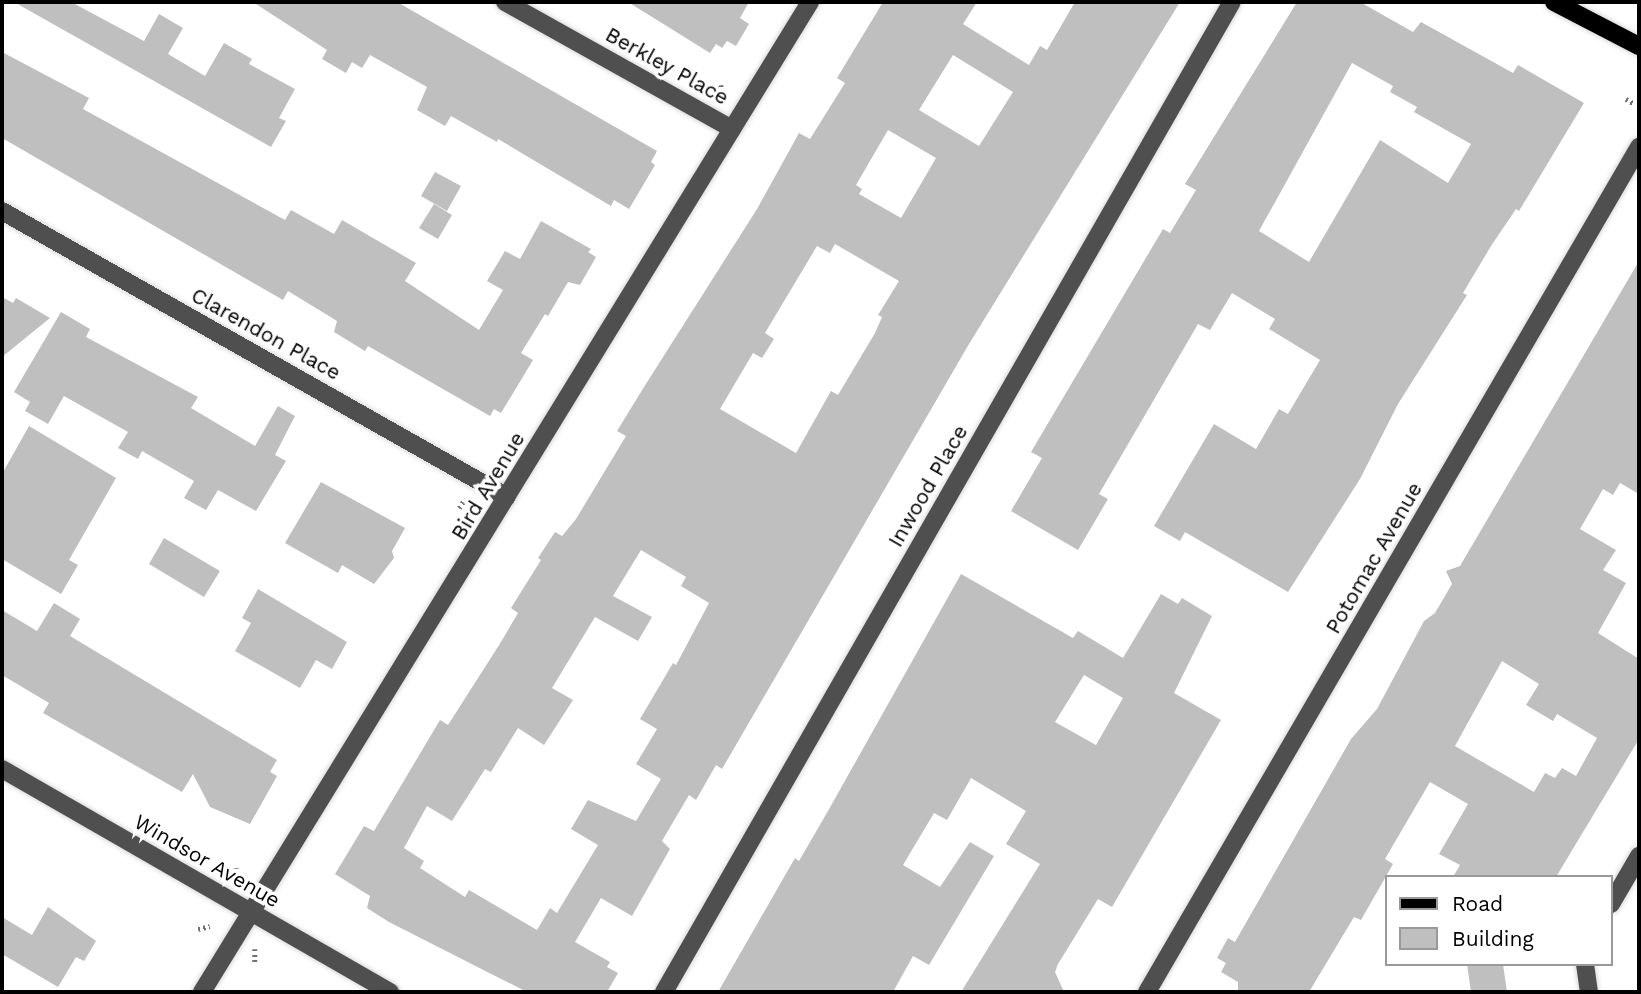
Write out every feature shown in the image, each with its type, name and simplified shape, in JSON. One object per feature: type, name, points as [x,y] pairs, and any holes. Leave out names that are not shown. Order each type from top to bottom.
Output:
[{"type":"main road","points":[[1554,2],[1639,46]]},
{"type":"street","name":"Berkley Place","points":[[505,2],[732,129]]},
{"type":"street","name":"Bird Avenue","points":[[202,992],[253,913],[810,2]]},
{"type":"street","name":"Inwood Place","points":[[664,992],[1232,2]]},
{"type":"street","name":"Potomac Avenue","points":[[1147,992],[1639,147]]},
{"type":"street","name":"Clarendon Place","points":[[2,211],[507,498]]},
{"type":"street","name":"Windsor Avenue","points":[[2,769],[390,992]]},
{"type":"street","points":[[1613,901],[1639,856]]},
{"type":"street","points":[[1585,966],[1589,992]]},
{"type":"path","points":[[721,85],[722,93]]},
{"type":"path","points":[[1626,99],[1636,104]]},
{"type":"path","points":[[459,508],[465,499]]},
{"type":"path","points":[[198,929],[210,926]]},
{"type":"path","points":[[255,949],[255,962]]},
{"type":"building","points":[[14,2],[71,2],[144,41],[159,14],[183,28],[168,54],[205,76],[224,43],[252,59],[249,64],[295,89],[279,118],[286,121],[271,147]]},
{"type":"building","points":[[253,2],[397,2],[657,151],[651,162],[655,165],[629,209],[614,200],[611,206],[498,139],[497,142],[451,116],[445,126],[417,110],[427,87],[370,55],[362,68],[352,62],[346,73],[322,59],[327,50]]},
{"type":"building","points":[[628,2],[749,2],[740,18],[749,24],[736,46],[727,41],[722,48],[716,44],[710,53]]},
{"type":"building","points":[[883,2],[977,2],[963,24],[1029,65],[1040,46],[1047,50],[1075,2],[1180,2],[969,344],[722,769],[716,765],[696,800],[689,795],[662,841],[670,849],[632,916],[601,898],[575,942],[610,962],[607,967],[618,973],[607,992],[527,992],[389,922],[367,908],[370,896],[335,874],[364,826],[374,831],[440,720],[448,725],[501,642],[518,613],[511,608],[541,560],[538,558],[555,532],[562,536],[576,519],[626,436],[617,431],[757,209],[799,133],[810,139],[845,83],[837,78]],"holes":[[[953,55],[1013,92],[979,146],[919,110]],[[888,130],[936,158],[901,218],[859,194],[862,189],[856,185]],[[835,244],[899,281],[878,315],[882,317],[875,333],[838,395],[831,391],[796,453],[720,409],[753,353],[762,358],[774,339],[765,333],[817,246],[830,253]],[[641,550],[686,577],[681,586],[709,603],[676,665],[673,663],[640,719],[657,729],[636,764],[661,779],[636,821],[588,800],[571,829],[598,845],[557,913],[550,908],[537,930],[469,890],[465,897],[420,868],[424,861],[404,848],[427,806],[452,821],[485,769],[491,772],[518,728],[544,745],[573,700],[552,688],[595,617],[638,641],[652,617],[613,596]]]},
{"type":"building","points":[[1297,2],[1360,2],[1413,32],[1421,22],[1513,73],[1518,65],[1584,103],[1519,211],[1516,209],[1491,246],[1463,293],[1467,295],[1398,404],[1360,479],[1288,592],[1185,532],[1180,541],[1154,526],[1214,424],[1256,449],[1279,409],[1288,414],[1320,360],[1269,329],[1275,319],[1232,293],[1210,330],[1198,324],[1099,494],[1108,499],[1078,550],[1011,511],[1042,458],[1031,452],[1163,229],[1170,233],[1196,190],[1185,184]],"holes":[[[1352,63],[1393,86],[1390,92],[1417,107],[1414,112],[1471,144],[1448,183],[1380,140],[1309,262],[1259,231]]]},
{"type":"building","points":[[2,52],[89,98],[83,109],[285,220],[291,210],[334,234],[342,220],[416,263],[405,281],[479,330],[503,290],[487,281],[505,251],[520,259],[541,221],[591,249],[588,252],[596,257],[580,285],[568,282],[548,316],[545,314],[521,353],[533,360],[501,413],[494,409],[490,416],[368,346],[365,351],[334,332],[337,321],[288,291],[283,300],[2,138]]},
{"type":"building","points":[[435,172],[461,186],[447,211],[421,196]]},
{"type":"building","points":[[434,204],[452,215],[438,239],[419,228]]},
{"type":"building","points":[[1639,261],[1639,494],[1620,483],[1613,495],[1603,489],[1580,529],[1616,550],[1603,570],[1626,583],[1598,633],[1639,659],[1639,739],[1557,875],[1454,875],[1460,865],[1439,854],[1468,804],[1430,782],[1385,859],[1393,864],[1361,920],[1354,917],[1309,992],[1238,992],[1238,982],[1221,972],[1226,963],[1217,958],[1228,938],[1235,942],[1351,739],[1377,709],[1424,621],[1435,613],[1452,584],[1446,571],[1460,566]],"holes":[[[1502,661],[1539,684],[1526,705],[1553,721],[1557,714],[1597,738],[1576,776],[1562,768],[1555,778],[1545,773],[1534,792],[1455,746]]]},
{"type":"building","points":[[2,297],[13,303],[16,298],[50,318],[2,357]]},
{"type":"building","points":[[61,312],[90,329],[86,337],[198,397],[191,408],[255,446],[278,406],[295,416],[275,455],[286,461],[256,511],[218,490],[206,510],[184,498],[194,481],[142,451],[138,459],[118,448],[128,432],[64,396],[48,424],[25,411],[30,402],[14,392]]},
{"type":"building","points":[[29,426],[116,478],[69,560],[78,565],[61,594],[2,559],[2,474]]},
{"type":"building","points":[[321,482],[405,528],[392,551],[394,558],[374,584],[342,565],[338,573],[285,543]]},
{"type":"building","points":[[164,538],[220,571],[204,597],[149,564]]},
{"type":"building","points":[[961,574],[1073,638],[1078,631],[1123,658],[1161,594],[1178,604],[1182,598],[1212,616],[1174,693],[1221,720],[1112,907],[1098,899],[1058,964],[1055,972],[1064,992],[961,992],[1040,864],[1006,844],[1026,811],[971,778],[947,820],[934,813],[903,865],[940,887],[970,842],[994,856],[929,965],[913,956],[893,992],[718,992],[795,858],[799,861]],"holes":[[[1084,675],[1123,698],[1096,745],[1055,722]]]},
{"type":"building","points":[[258,589],[347,642],[332,669],[316,660],[300,688],[235,651],[251,623],[242,618]]},
{"type":"building","points":[[54,603],[80,619],[70,636],[277,760],[270,772],[277,776],[250,824],[210,807],[193,774],[182,792],[43,713],[49,703],[2,675],[2,610],[37,631]]},
{"type":"building","points":[[48,907],[96,941],[84,961],[76,957],[58,987],[2,954],[2,917],[32,935]]},
{"type":"building","points":[[1467,966],[1503,966],[1507,992],[1471,992]]}]
